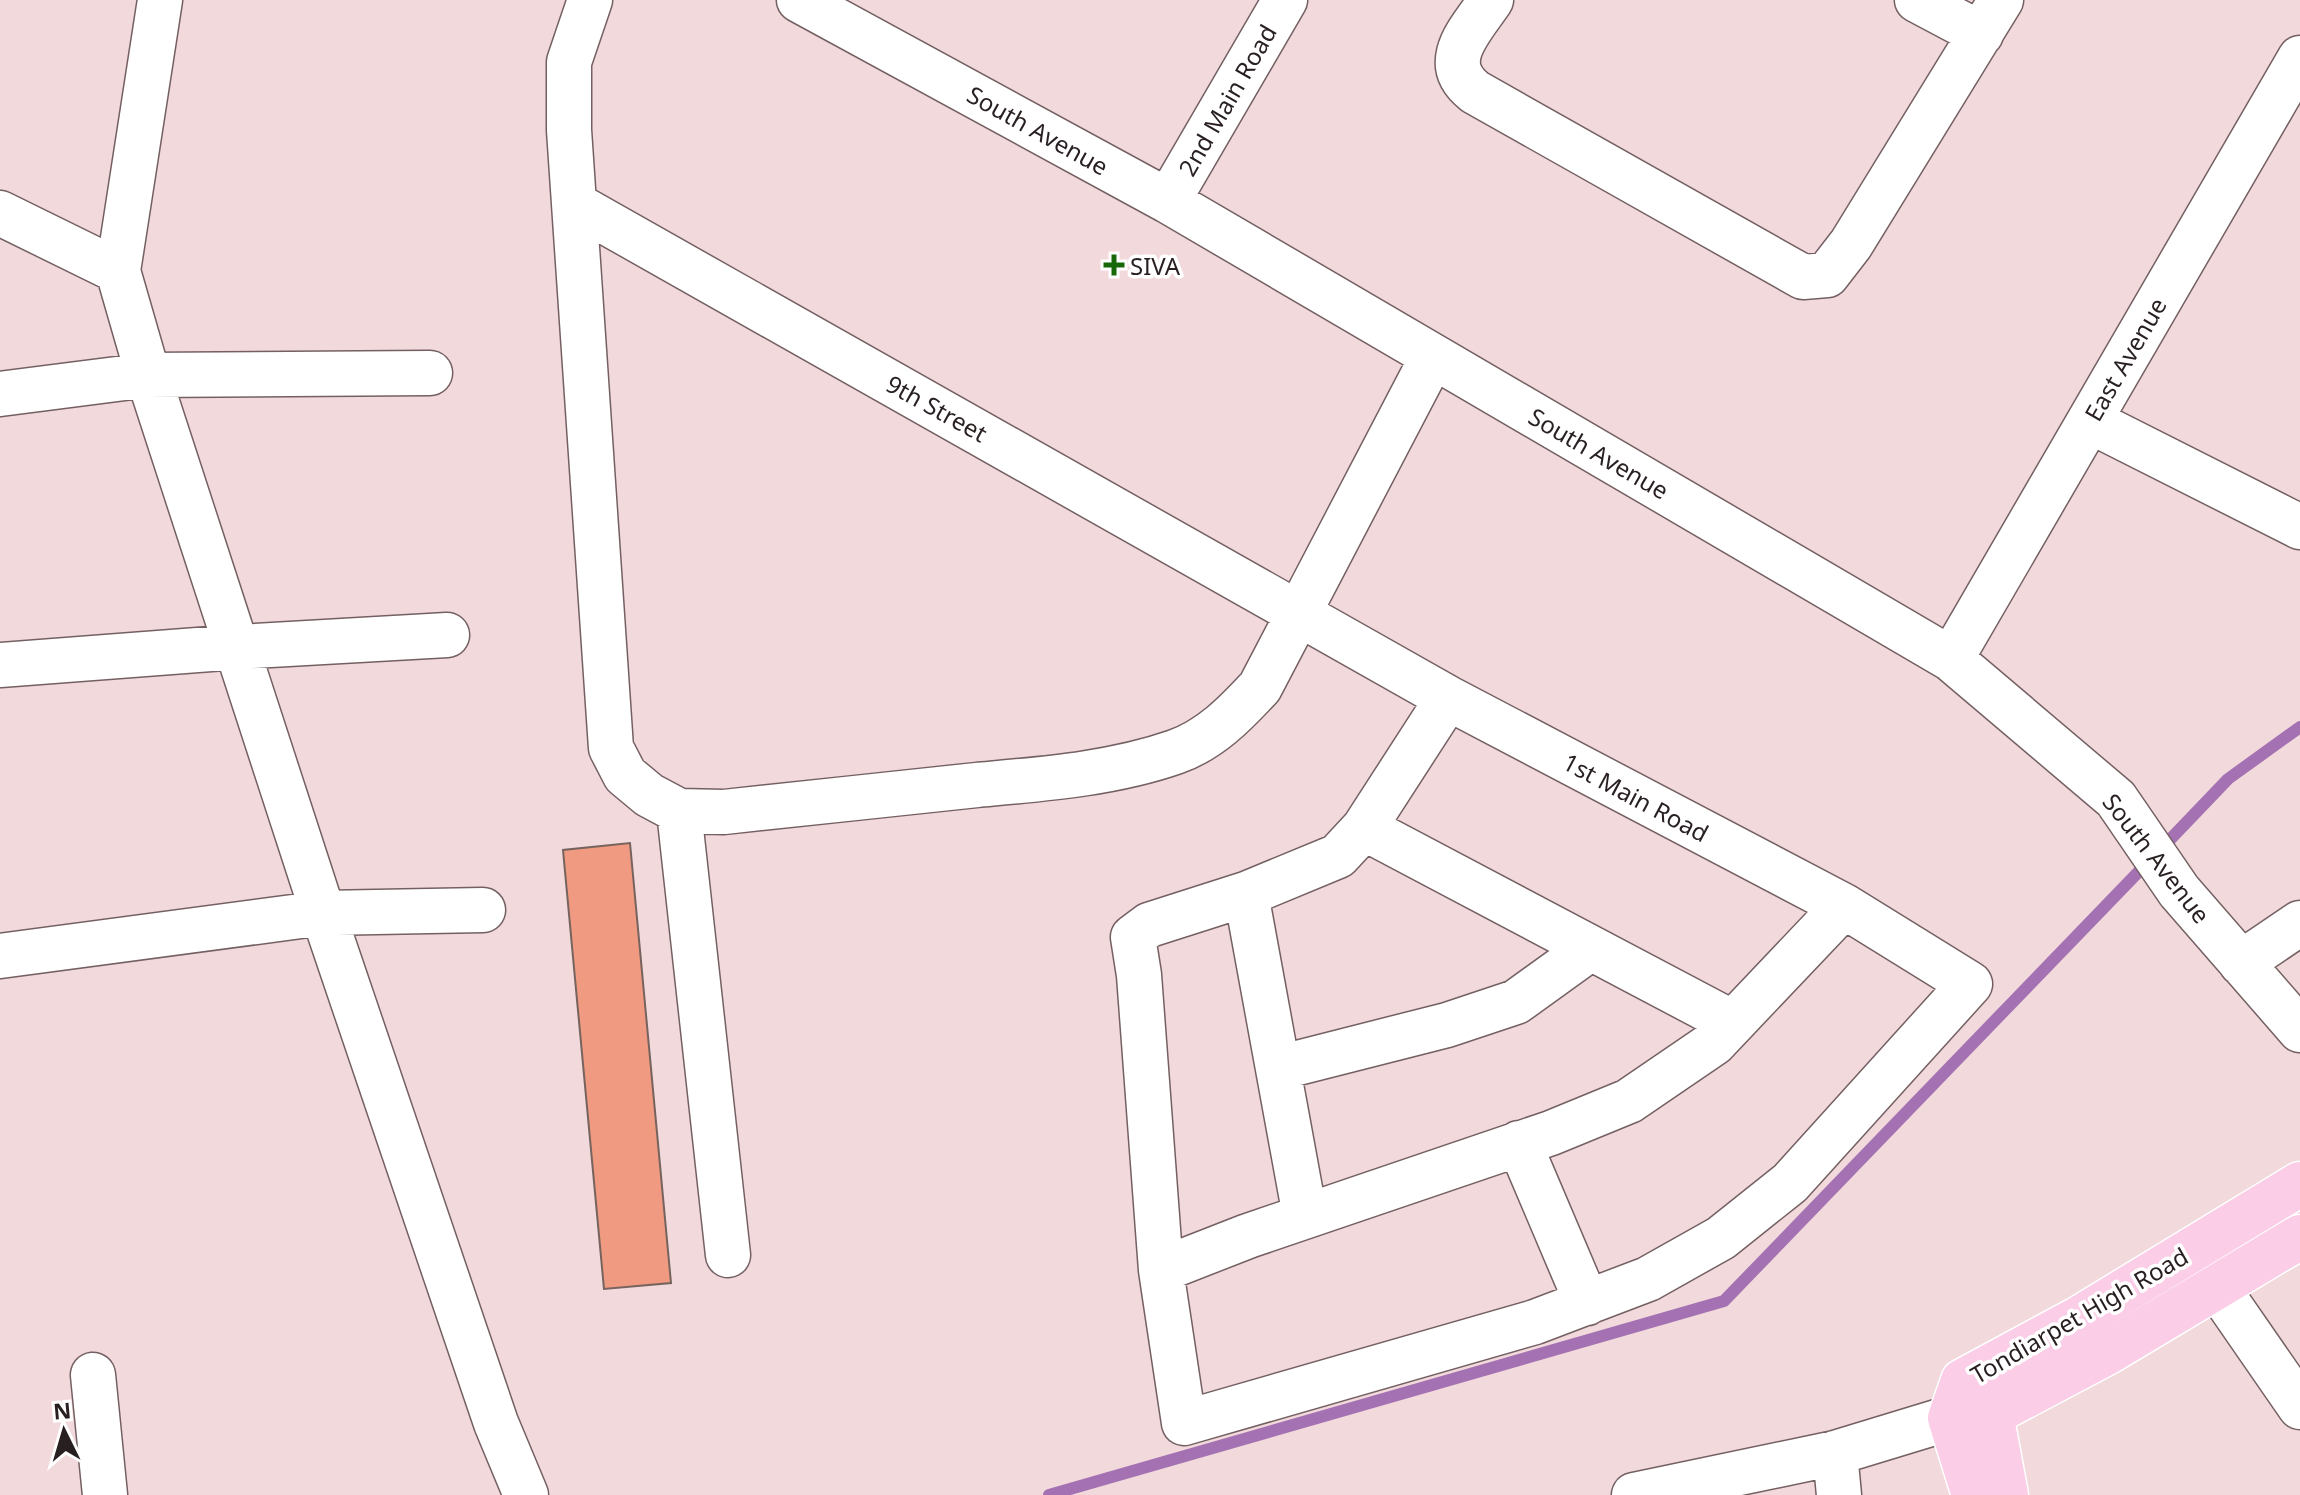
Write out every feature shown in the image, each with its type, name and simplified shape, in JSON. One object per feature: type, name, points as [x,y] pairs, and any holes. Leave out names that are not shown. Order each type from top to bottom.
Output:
[{"type":"main road","name":"Tondiarpet High Road","points":[[2300,1184],[2078,1319],[1963,1381],[1970,1416],[2108,1352],[2300,1237]]},
{"type":"main road","points":[[1970,1416],[1974,1495]]},
{"type":"main road","points":[[1970,1416],[2006,1495]]},
{"type":"street","points":[[160,0],[118,271],[148,375],[323,913],[496,1423],[526,1495]]},
{"type":"street","points":[[590,0],[569,62],[569,130],[611,748],[625,775],[649,795],[679,811],[724,812],[1022,781],[1106,768],[1176,752],[1216,730],[1260,687],[1433,356]]},
{"type":"street","name":"South Avenue","points":[[799,0],[1168,201],[1951,659],[2116,799],[2179,891],[2300,1030]]},
{"type":"street","name":"2nd Main Road","points":[[1168,201],[1285,0]]},
{"type":"street","points":[[1491,0],[1459,49],[1456,66],[1463,82],[1475,92],[1803,277],[1827,275],[1851,244],[1991,17],[1917,0]]},
{"type":"street","name":"East Avenue","points":[[1951,659],[2300,58]]},
{"type":"street","name":"9th Street","points":[[574,204],[1300,612]]},
{"type":"street","points":[[0,213],[118,271]]},
{"type":"street","points":[[0,394],[148,375],[430,373]]},
{"type":"street","points":[[2090,421],[2297,519]]},
{"type":"street","name":"1st Main Road","points":[[1300,612],[1448,698],[1844,906],[1970,984],[1790,1183],[1721,1238],[1648,1279],[1587,1303]]},
{"type":"street","points":[[0,665],[447,635]]},
{"type":"street","points":[[1448,698],[1364,828],[1338,856],[1246,894],[1149,925],[1133,937],[1139,975],[1161,1270],[1184,1423],[1521,1326],[1587,1303],[1519,1143]]},
{"type":"street","points":[[679,811],[728,1255]]},
{"type":"street","points":[[1364,828],[1733,1023]]},
{"type":"street","points":[[1246,894],[1305,1216]]},
{"type":"street","points":[[1161,1270],[1629,1101],[1714,1043],[1844,906]]},
{"type":"street","points":[[0,956],[323,913],[483,910]]},
{"type":"street","points":[[2241,963],[2300,923]]},
{"type":"street","points":[[1278,1068],[1447,1025],[1516,1002],[1591,948]]},
{"type":"street","points":[[2217,1287],[2300,1407]]},
{"type":"street","points":[[93,1375],[105,1495]]},
{"type":"street","name":"Tondiarpet High Road","points":[[1634,1495],[1837,1474],[1970,1416]]},
{"type":"building","points":[[630,843],[671,1283],[604,1289],[563,850]]},
{"type":"waterway","points":[[2161,849],[2228,779],[2300,727]]},
{"type":"waterway","points":[[1049,1495],[1724,1301],[2148,862]]},
{"type":"place","name":"SIVA","points":[[1114,265]]}]
